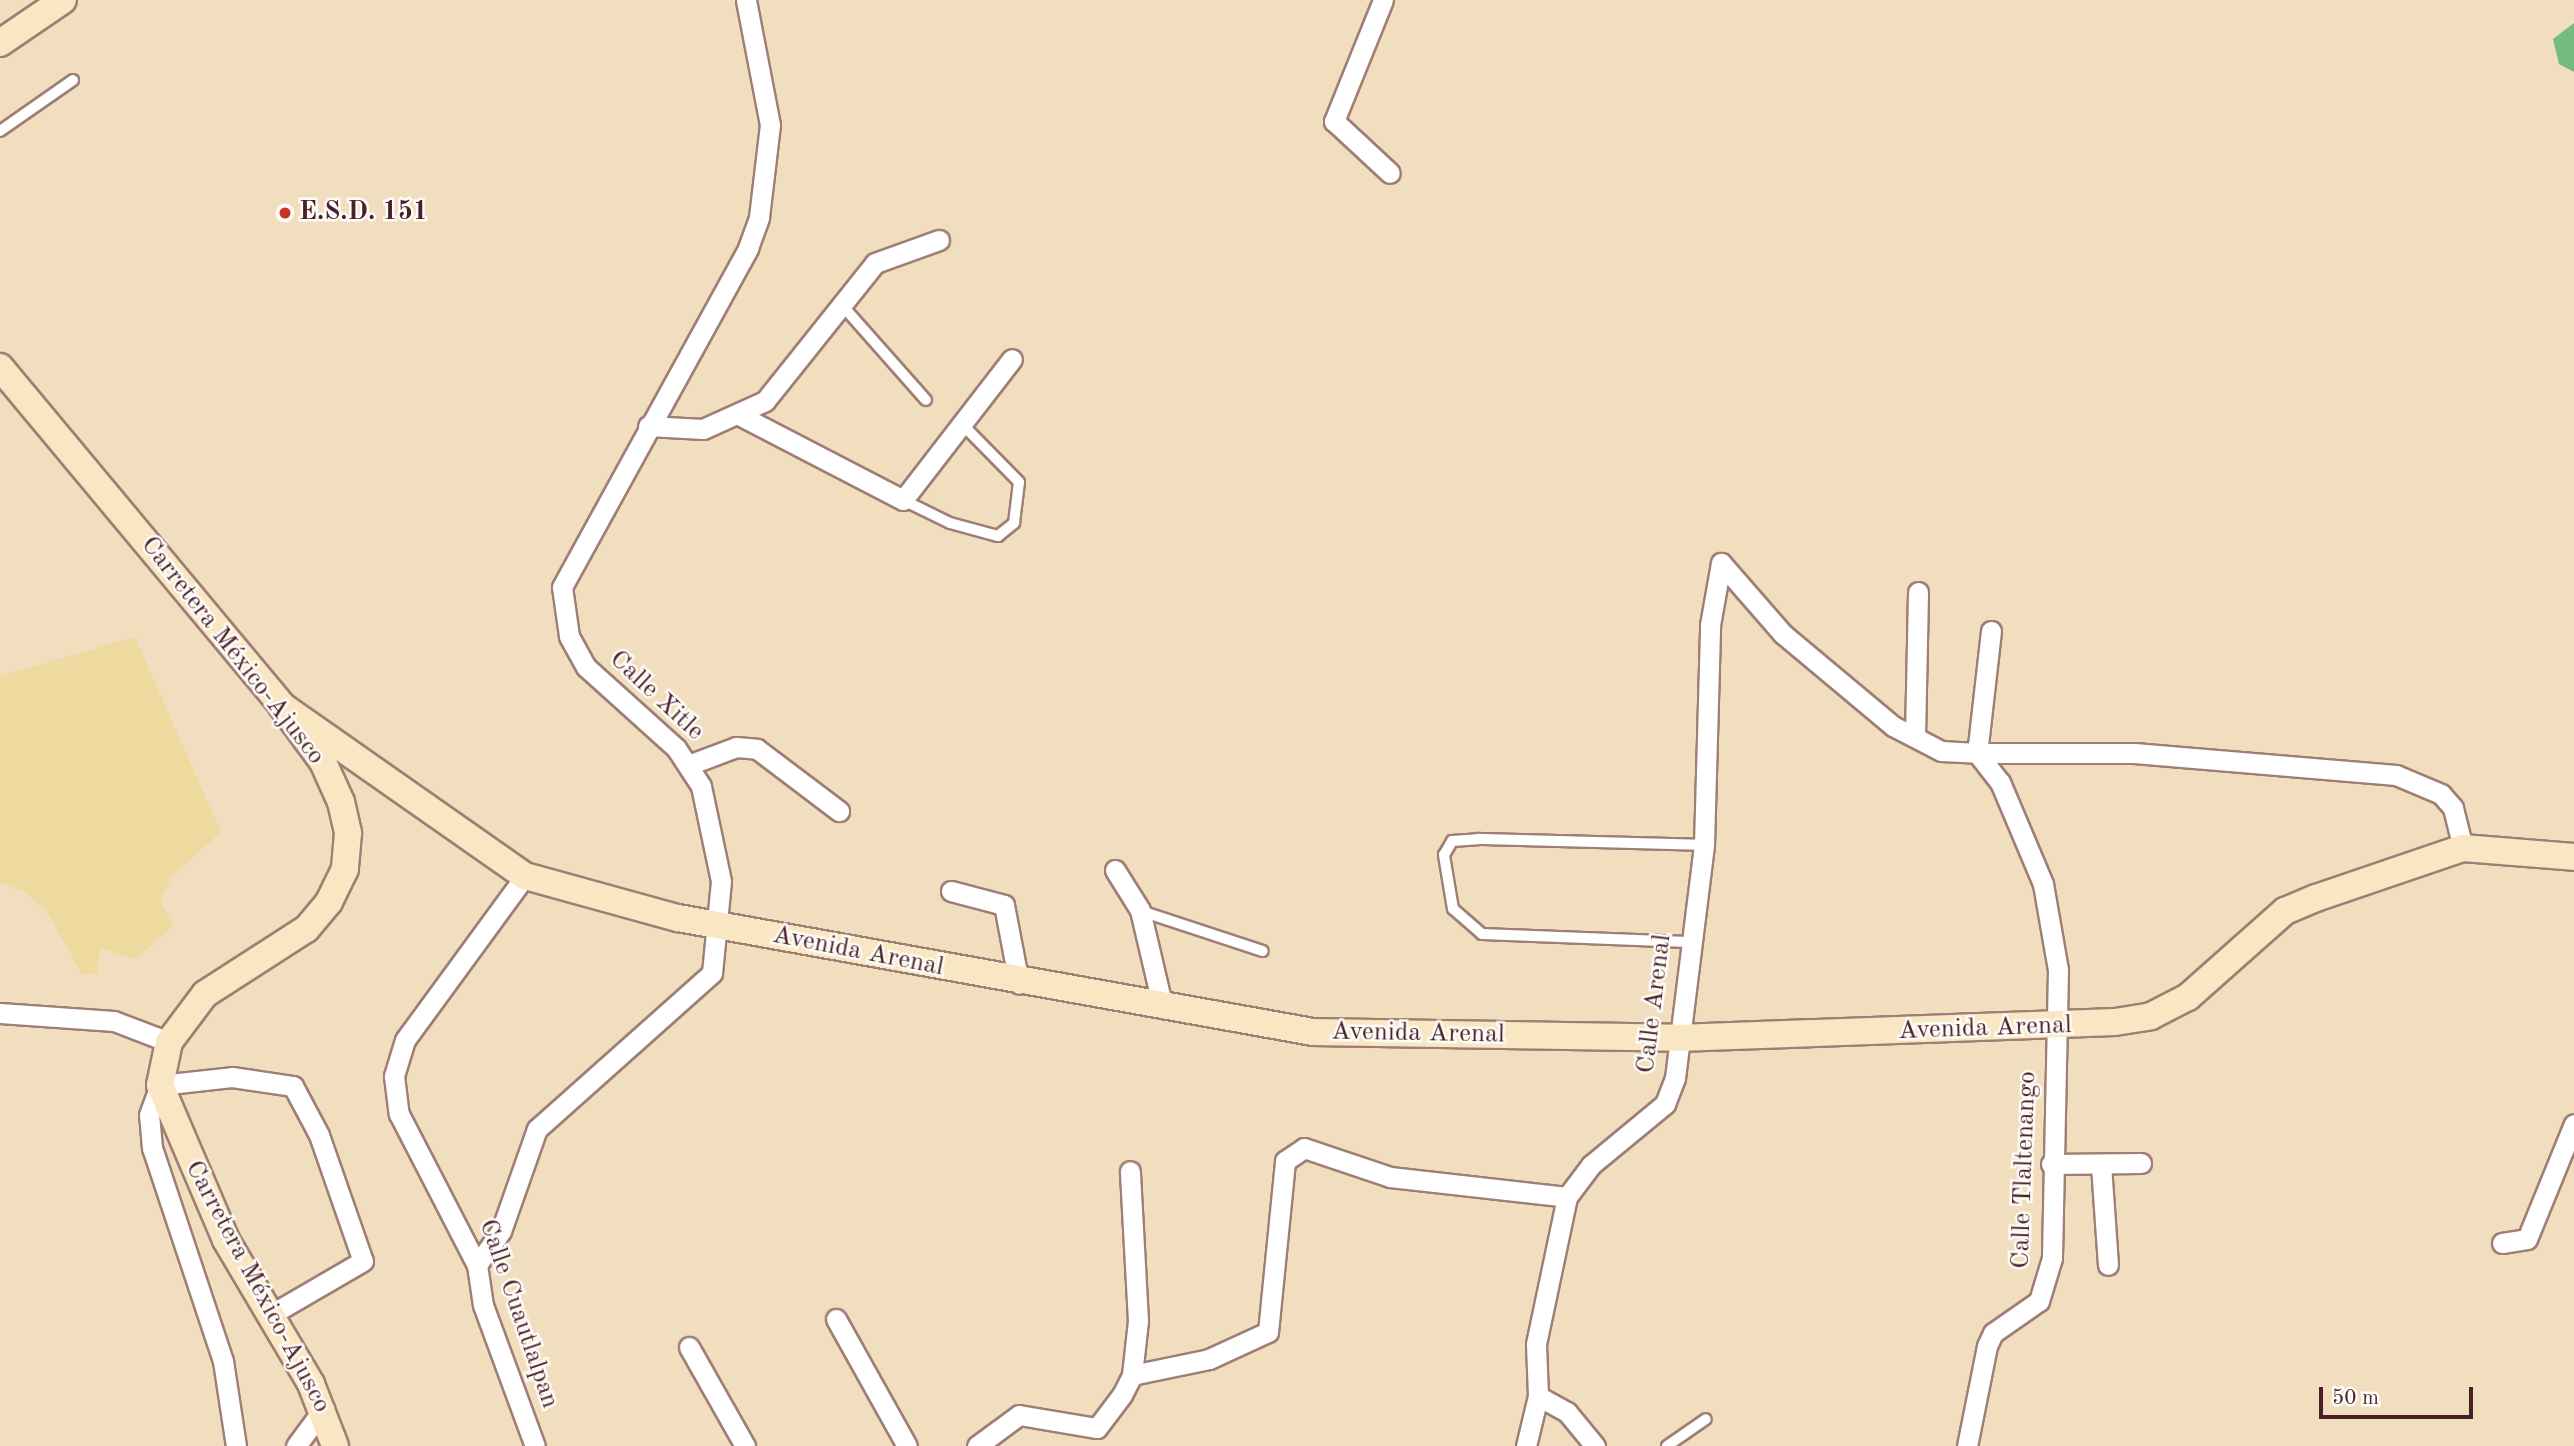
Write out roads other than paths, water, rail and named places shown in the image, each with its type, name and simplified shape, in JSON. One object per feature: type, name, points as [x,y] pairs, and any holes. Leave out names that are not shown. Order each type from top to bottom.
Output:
[{"type":"street","points":[[0,43],[63,0]]},
{"type":"street","name":"Calle Xitle","points":[[477,1265],[501,1231],[537,1129],[712,974],[720,925],[715,834],[691,764],[586,667],[561,609],[568,570],[748,248],[759,217],[770,125],[746,0]]},
{"type":"street","points":[[1383,0],[1334,121],[1391,173]]},
{"type":"street","points":[[648,426],[704,429],[741,416],[765,401],[875,263],[939,240]]},
{"type":"street","points":[[741,416],[903,500],[1012,359]]},
{"type":"street","name":"Carretera México-Ajusco","points":[[0,367],[282,706],[323,762],[341,802],[348,833],[345,869],[330,902],[306,929],[205,994],[169,1042],[160,1085],[226,1240],[324,1408],[335,1446]]},
{"type":"street","name":"Calle Arenal","points":[[1526,1446],[1538,1396],[1536,1344],[1567,1197],[1591,1165],[1665,1104],[1678,1038],[1688,942],[1704,845],[1710,625],[1721,563],[1783,634],[1893,726],[1915,737]]},
{"type":"street","points":[[1918,592],[1915,737],[1941,751],[2134,753],[2396,775],[2441,794],[2453,808],[2463,848]]},
{"type":"street","points":[[1978,753],[1991,631]]},
{"type":"street","name":"Avenida Arenal","points":[[282,706],[525,876],[720,925],[1019,984],[1313,1032],[1678,1038],[2057,1028],[2151,1016],[2188,997],[2285,911],[2463,848],[2574,857]]},
{"type":"street","points":[[691,764],[736,747],[757,748],[839,811]]},
{"type":"street","name":"Calle Tlaltenango","points":[[1967,1446],[1987,1346],[1993,1333],[2039,1301],[2047,1282],[2057,1028],[2055,937],[2043,884],[2000,782],[1978,753]]},
{"type":"street","points":[[1115,870],[1140,911],[1163,1009]]},
{"type":"street","name":"Calle Cuautlalpan","points":[[525,876],[405,1040],[394,1076],[399,1114],[477,1265],[483,1305],[535,1446]]},
{"type":"street","points":[[951,891],[1004,905],[1019,984]]},
{"type":"street","points":[[0,1013],[114,1021],[169,1042]]},
{"type":"street","points":[[236,1446],[223,1361],[152,1148],[149,1115],[160,1085],[232,1077],[293,1086],[319,1135],[363,1261],[270,1315]]},
{"type":"street","points":[[2502,1243],[2527,1239],[2574,1124]]},
{"type":"street","points":[[1132,1375],[1209,1359],[1268,1332],[1285,1161],[1304,1148],[1391,1177],[1567,1197]]},
{"type":"street","points":[[2052,1164],[2141,1163]]},
{"type":"street","points":[[2101,1165],[2108,1265]]},
{"type":"street","points":[[976,1446],[1019,1415],[1097,1427],[1132,1375],[1138,1321],[1130,1171]]},
{"type":"street","points":[[836,1319],[907,1446]]},
{"type":"street","points":[[689,1347],[746,1446]]},
{"type":"street","points":[[1538,1396],[1567,1412],[1595,1446]]},
{"type":"street","points":[[296,1446],[324,1408]]},
{"type":"lane","points":[[0,131],[73,80]]},
{"type":"lane","points":[[841,304],[926,400]]},
{"type":"lane","points":[[903,500],[950,523],[998,536],[1014,523],[1019,482],[963,425]]},
{"type":"lane","points":[[1688,942],[1482,934],[1453,909],[1444,855],[1452,841],[1478,839],[1704,845]]},
{"type":"lane","points":[[1140,911],[1263,951]]},
{"type":"lane","points":[[1667,1446],[1706,1419]]},
{"type":"place","name":"E.S.D. 151","points":[[285,213]]}]
